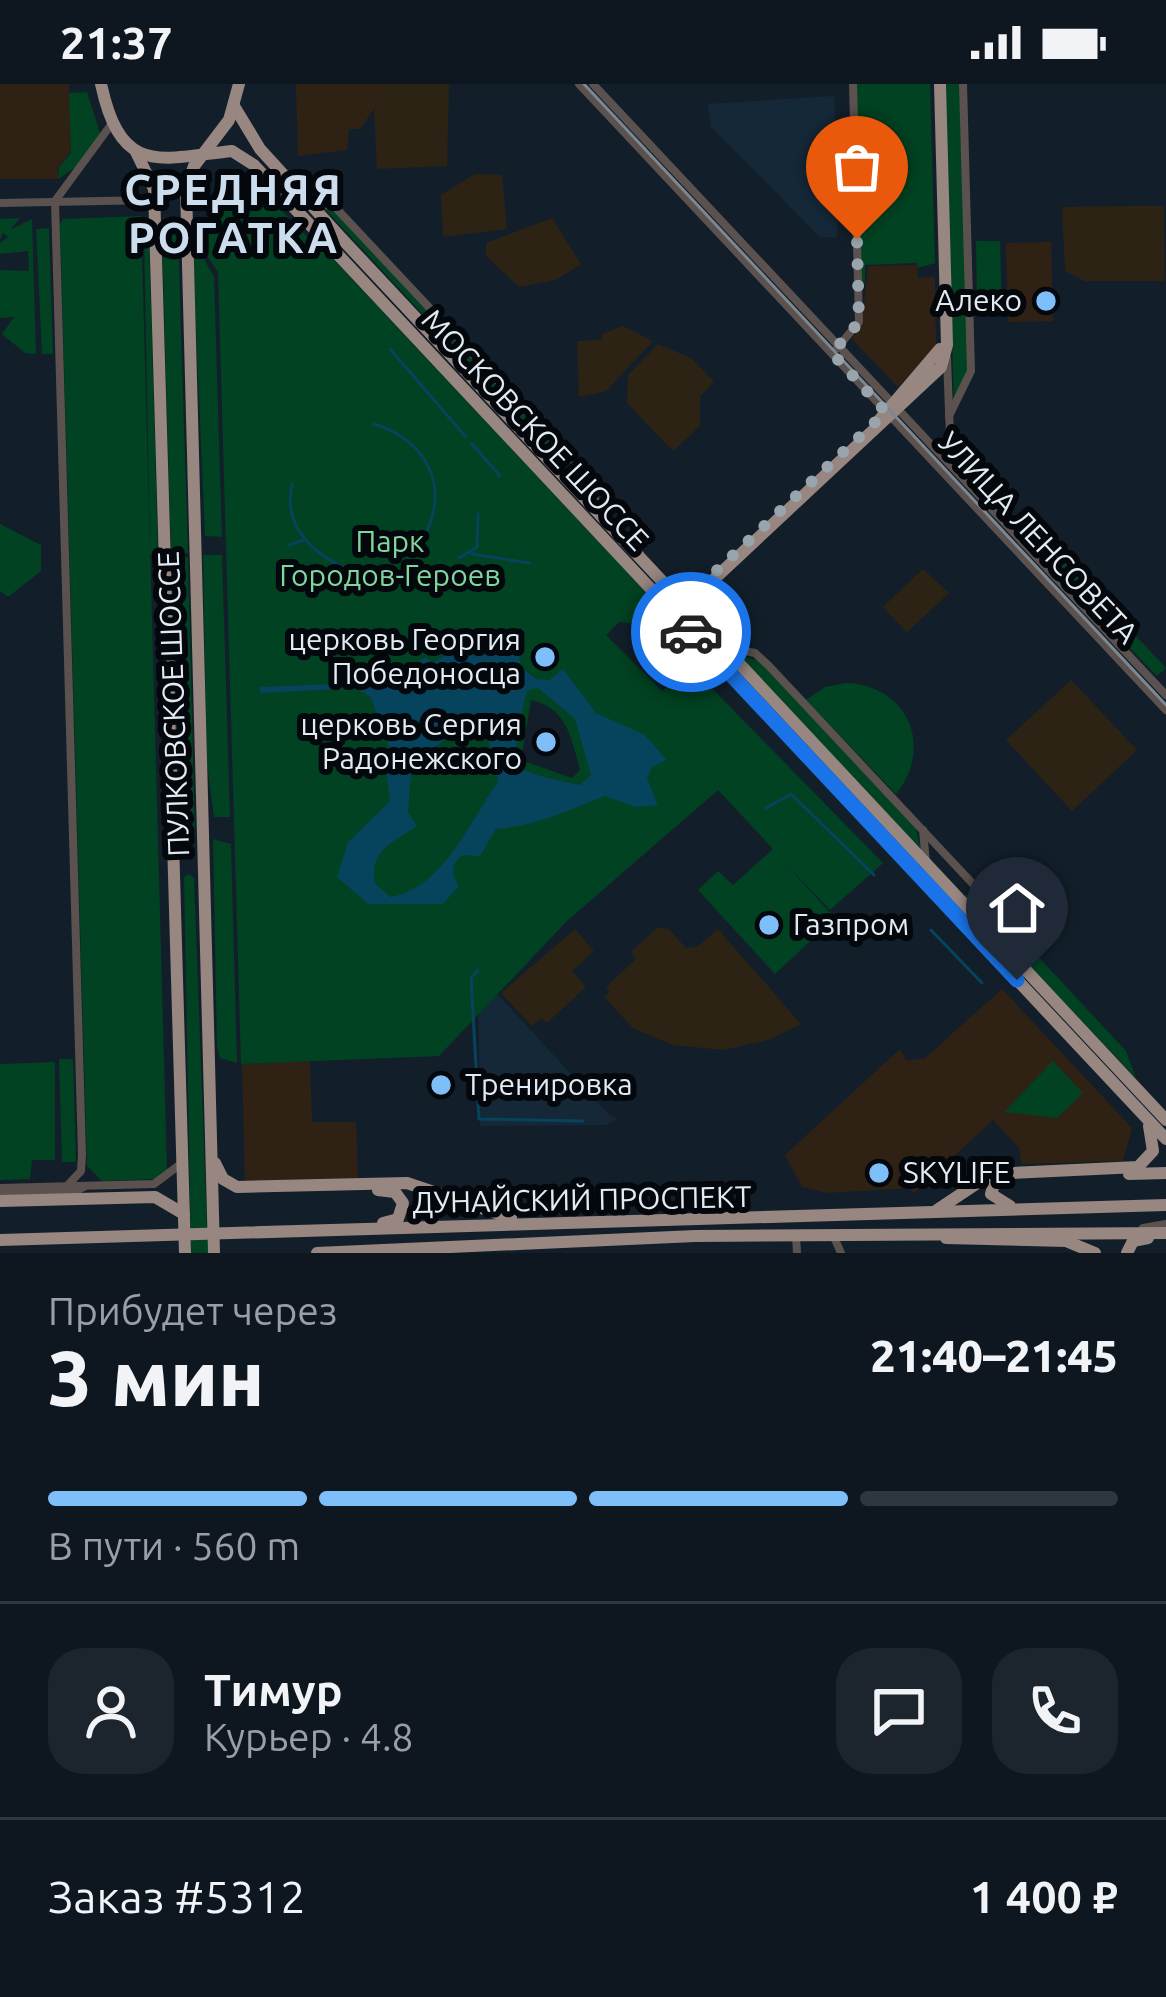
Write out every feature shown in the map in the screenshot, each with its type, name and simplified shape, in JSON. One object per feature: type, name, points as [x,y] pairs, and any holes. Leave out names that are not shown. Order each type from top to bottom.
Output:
[{"type":"main road","name":"ПУЛКОВСКОЕ ШОССЕ","points":[[100,84],[113,122],[153,180],[185,1253]]},
{"type":"main road","name":"ПУЛКОВСКОЕ ШОССЕ","points":[[214,1253],[185,232],[187,183],[224,129],[239,84]]},
{"type":"main road","points":[[681,608],[938,371],[947,345],[937,84]]},
{"type":"main road","points":[[893,411],[932,365],[941,345],[937,84]]},
{"type":"main road","name":"МОСКОВСКОЕ ШОССЕ","points":[[233,106],[260,149],[308,202],[339,246],[681,608],[1166,1139]]},
{"type":"main road","points":[[136,151],[168,162],[201,157]]},
{"type":"main road","name":"МОСКОВСКОЕ ШОССЕ","points":[[201,157],[242,154],[339,246],[599,514],[681,608],[723,647],[1166,1120]]},
{"type":"main road","points":[[174,881],[191,869],[203,880]]},
{"type":"main road","points":[[924,1214],[955,1203],[991,1174],[1142,1165],[1154,1146],[1147,1118]]},
{"type":"main road","points":[[211,1158],[223,1178],[237,1187],[420,1185],[487,1214],[554,1224]]},
{"type":"main road","points":[[1041,1210],[996,1202],[992,1184],[1003,1178],[1166,1173]]},
{"type":"main road","points":[[213,1215],[228,1196],[238,1192],[387,1190],[399,1195],[403,1207],[398,1219],[351,1229]]},
{"type":"main road","points":[[0,1194],[105,1191],[159,1198],[184,1214]]},
{"type":"main road","name":"ДУНАЙСКИЙ ПРОСПЕКТ","points":[[0,1238],[1166,1205]]},
{"type":"main road","points":[[1127,1253],[1133,1241],[1166,1231]]},
{"type":"main road","name":"ДУНАЙСКИЙ ПРОСПЕКТ","points":[[317,1253],[856,1233],[1166,1231]]},
{"type":"main road","points":[[922,1232],[969,1241],[1066,1240],[1095,1253]]},
{"type":"main road","points":[[499,1253],[540,1244]]},
{"type":"street","name":"УЛИЦА ЛЕНСОВЕТА","points":[[578,84],[893,411],[1166,710]]},
{"type":"street","name":"УЛИЦА ЛЕНСОВЕТА","points":[[593,84],[835,350]]},
{"type":"street","points":[[835,350],[859,322],[853,84]]},
{"type":"street","points":[[949,416],[971,370],[963,84]]},
{"type":"street","points":[[86,1181],[55,202],[113,122]]},
{"type":"street","points":[[0,203],[154,200]]},
{"type":"street","points":[[308,202],[335,207],[591,480],[599,514]]},
{"type":"street","points":[[947,345],[947,469]]},
{"type":"street","name":"УЛИЦА ЛЕНСОВЕТА","points":[[947,469],[1166,695]]},
{"type":"street","points":[[723,647],[755,653],[987,899]]},
{"type":"street","points":[[922,830],[927,864]]},
{"type":"street","points":[[66,1186],[79,1174],[82,1155]]},
{"type":"street","points":[[0,1194],[86,1181],[105,1191],[159,1183],[182,1162]]},
{"type":"street","points":[[0,1194],[74,1192],[86,1181]]},
{"type":"street","points":[[845,1253],[856,1233]]},
{"type":"street","points":[[832,1234],[845,1253]]},
{"type":"street","points":[[796,1235],[796,1253]]},
{"type":"shaded area","points":[[0,84],[69,84],[71,151],[58,168],[58,179],[0,179]]},
{"type":"shaded area","points":[[296,84],[391,84],[360,129],[349,129],[347,150],[298,156]]},
{"type":"shaded area","points":[[391,84],[449,84],[447,166],[377,169],[374,109]]},
{"type":"shaded area","points":[[834,96],[842,221],[837,221],[837,237],[820,237],[711,127],[708,104]]},
{"type":"shaded area","points":[[475,174],[502,175],[507,229],[443,237],[441,195]]},
{"type":"shaded area","points":[[1164,206],[1165,281],[1085,281],[1065,271],[1062,207]]},
{"type":"shaded area","points":[[552,218],[581,264],[556,280],[519,287],[486,256],[486,243]]},
{"type":"shaded area","points":[[1051,242],[1053,321],[1008,322],[1006,243]]},
{"type":"shaded area","points":[[917,265],[918,278],[935,277],[936,346],[898,387],[852,339],[862,322],[868,266]]},
{"type":"shaded area","points":[[623,326],[653,341],[606,391],[579,397],[577,341],[602,340],[602,334]]},
{"type":"shaded area","points":[[658,344],[691,358],[714,382],[700,396],[700,426],[673,451],[627,403],[628,375]]},
{"type":"shaded area","points":[[923,569],[949,593],[907,632],[883,607]]},
{"type":"shaded area","points":[[1071,680],[1137,750],[1072,811],[1006,740]]},
{"type":"shaded area","points":[[658,927],[669,929],[686,948],[697,947],[718,929],[801,1024],[768,1040],[723,1050],[673,1045],[634,1029],[604,997],[610,992],[606,987],[636,959],[631,952]]},
{"type":"shaded area","points":[[575,929],[594,951],[572,971],[586,987],[547,1023],[542,1018],[532,1026],[501,993]]},
{"type":"shaded area","points":[[478,973],[617,1119],[606,1125],[480,1126]]},
{"type":"shaded area","points":[[1002,989],[1132,1128],[1123,1161],[1022,1164],[1019,1148],[993,1120],[914,1193],[908,1188],[827,1193],[802,1187],[785,1155],[900,1049],[906,1060],[924,1059]]},
{"type":"shaded area","points":[[310,1061],[312,1122],[356,1122],[358,1179],[245,1182],[242,1064]]},
{"type":"green space","points":[[855,84],[930,84],[935,263],[918,268],[917,263],[865,265],[865,283],[860,283],[858,200],[864,199],[863,132],[856,132]]},
{"type":"green space","points":[[943,84],[960,84],[968,370],[954,399]]},
{"type":"green space","points":[[87,92],[100,133],[79,165],[58,179],[59,167],[71,153],[69,93]]},
{"type":"green space","name":"Парк Городов-Героев","points":[[266,194],[320,245],[656,603],[653,607],[660,616],[650,625],[619,622],[606,635],[662,691],[690,666],[883,863],[830,910],[784,862],[835,918],[775,974],[698,890],[718,871],[733,885],[773,849],[718,790],[567,921],[439,1056],[241,1064],[218,272],[208,257],[207,203]],"holes":[[[531,700],[560,717],[570,735],[580,770],[572,778],[521,760]]]},
{"type":"green space","points":[[324,208],[337,213],[588,481],[591,495]]},
{"type":"green space","points":[[141,216],[167,1171],[155,1179],[102,1181],[87,1166],[60,225],[63,219]]},
{"type":"green space","points":[[20,218],[10,230],[32,219],[36,354],[25,353],[2,334],[14,317],[0,318],[0,270],[29,271],[28,251],[0,254],[0,243],[8,237],[3,233],[0,240],[0,219]]},
{"type":"green space","points":[[49,228],[53,354],[42,354],[36,229]]},
{"type":"green space","points":[[178,235],[188,553],[171,553],[162,236]]},
{"type":"green space","points":[[192,235],[203,236],[205,261],[214,277],[222,537],[205,536]]},
{"type":"green space","points":[[144,236],[149,236],[158,554],[150,553]]},
{"type":"green space","points":[[976,241],[1000,241],[1002,310],[977,310]]},
{"type":"green space","points":[[0,524],[41,545],[41,571],[8,597],[0,591]]},
{"type":"green space","points":[[1055,550],[1166,668],[1157,676],[1045,560]]},
{"type":"green space","points":[[203,555],[222,555],[230,817],[214,817],[207,764]]},
{"type":"green space","points":[[171,557],[188,557],[195,835],[179,835]]},
{"type":"green space","points":[[738,655],[760,661],[817,721],[915,825],[921,849]]},
{"type":"green space","points":[[868,686],[885,695],[908,722],[913,757],[896,794],[806,700],[825,687]]},
{"type":"green space","points":[[213,839],[231,844],[237,1063],[220,1058],[217,1047]]},
{"type":"green space","points":[[184,877],[194,878],[208,1253],[191,1253]]},
{"type":"green space","points":[[977,891],[1126,1051],[1136,1078],[963,896]]},
{"type":"green space","points":[[59,1059],[73,1059],[76,1162],[62,1162]]},
{"type":"green space","points":[[1053,1061],[1083,1093],[1057,1118],[1004,1112]]},
{"type":"green space","points":[[55,1062],[55,1160],[32,1160],[30,1179],[0,1180],[0,1064]]},
{"type":"water","points":[[493,628],[510,638],[521,667],[536,679],[549,680],[563,669],[596,713],[645,735],[667,760],[652,767],[647,778],[658,805],[636,807],[605,796],[539,821],[496,829],[480,856],[463,855],[456,862],[453,873],[459,886],[443,904],[368,904],[337,877],[348,842],[390,801],[386,769],[394,763],[371,698],[357,688],[260,693],[259,687],[356,683],[403,671],[426,657],[432,663],[476,636],[476,629]],"holes":[[[538,688],[575,719],[591,775],[580,785],[537,775],[518,762],[525,698],[528,690]],[[457,730],[488,738],[498,782],[440,867],[409,891],[390,897],[375,883],[374,872],[385,848],[417,826],[408,812],[411,773]]]},
{"type":"waterway","points":[[390,349],[466,437]]},
{"type":"waterway","points":[[374,424],[408,442],[430,469],[435,503],[422,540]]},
{"type":"waterway","points":[[471,443],[500,476]]},
{"type":"waterway","points":[[292,484],[292,514],[304,538],[352,571]]},
{"type":"waterway","points":[[459,558],[477,547],[478,514]]},
{"type":"waterway","points":[[289,545],[304,540]]},
{"type":"waterway","points":[[472,554],[529,563]]},
{"type":"waterway","points":[[766,808],[791,794],[874,875]]},
{"type":"waterway","points":[[931,930],[982,983]]},
{"type":"waterway","points":[[478,970],[471,978],[479,1119],[583,1121]]},
{"type":"tram line","points":[[584,84],[1166,705]]},
{"type":"way so far","points":[[691,632],[674,614],[682,603],[886,412],[832,353],[859,322],[857,239]]},
{"type":"place","name":"Алеко","points":[[1046,301]]},
{"type":"place","name":"церковь Георгия Победоносца","points":[[545,657]]},
{"type":"place","name":"церковь Сергия Радонежского","points":[[546,742]]},
{"type":"place","name":"Газпром","points":[[769,925]]},
{"type":"place","name":"Тренировка","points":[[441,1085]]},
{"type":"place","name":"SKYLIFE","points":[[879,1173]]},
{"type":"district","name":"СРЕДНЯЯ РОГАТКА","points":[[234,214]]},
{"type":"route","points":[[691,632],[1017,980]]}]
